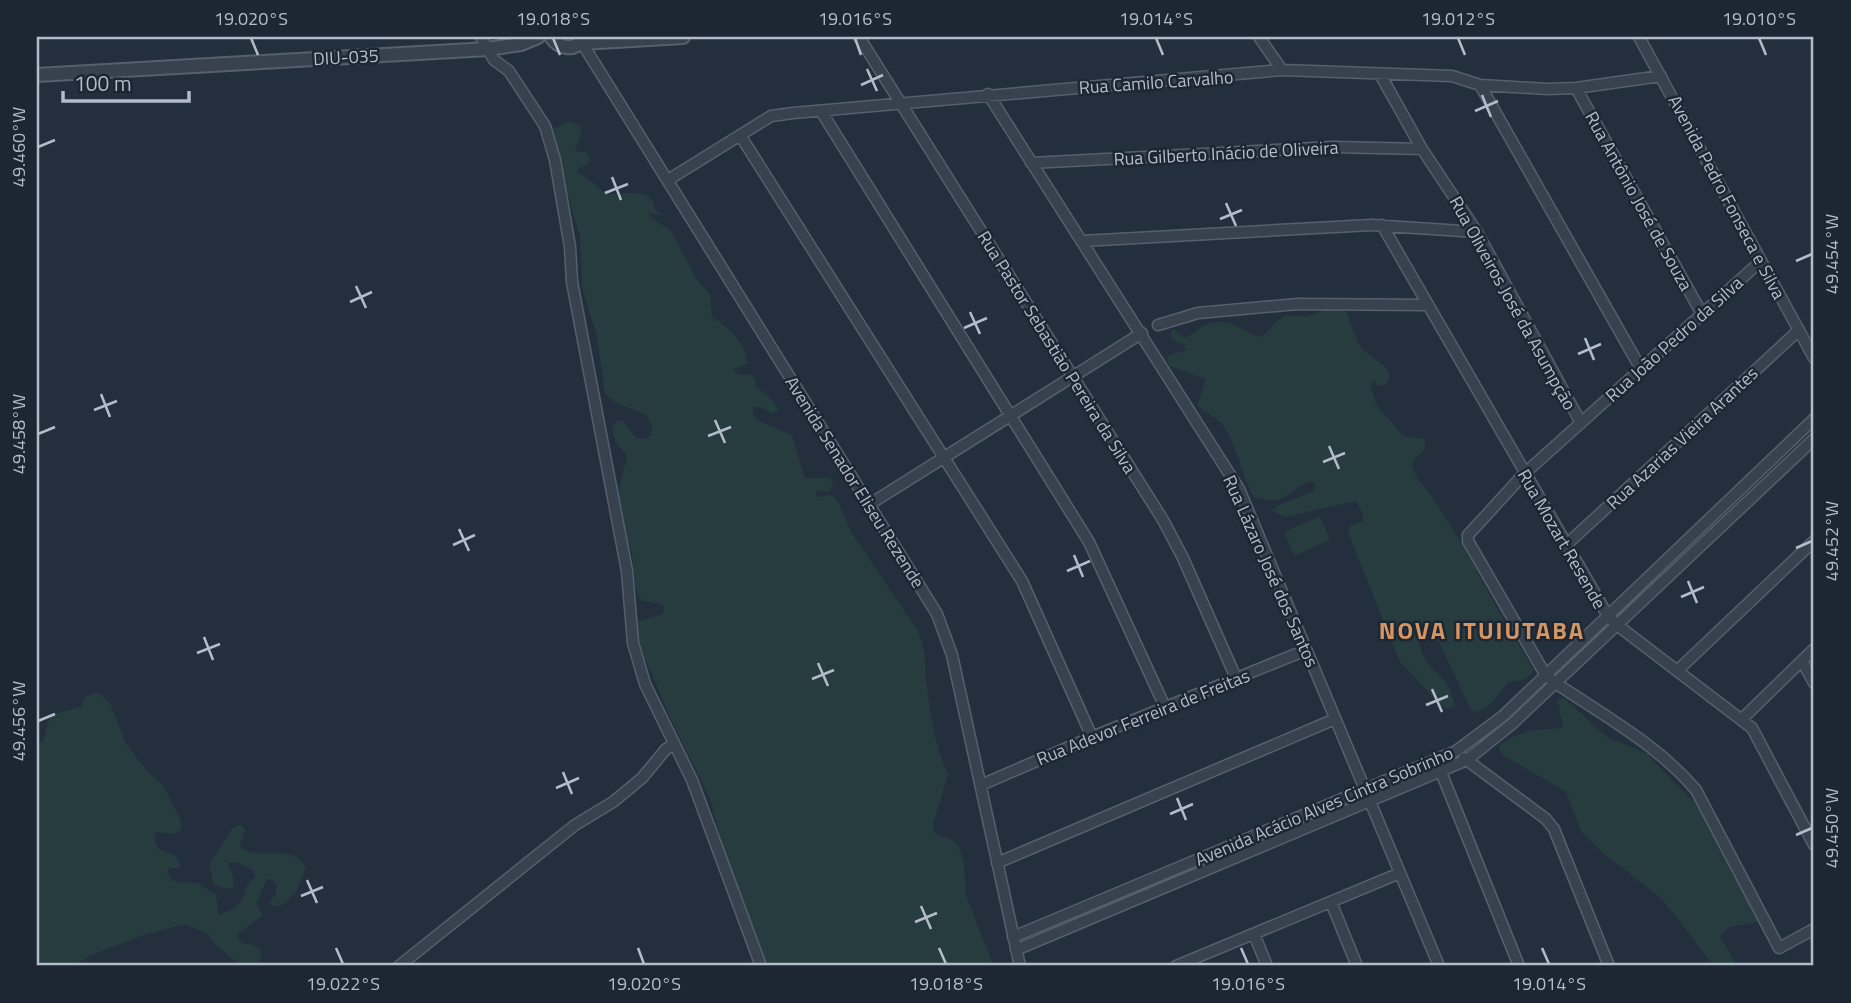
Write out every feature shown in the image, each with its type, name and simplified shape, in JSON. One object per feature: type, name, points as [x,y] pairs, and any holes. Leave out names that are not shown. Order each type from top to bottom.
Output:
[{"type":"street","points":[[481,37],[494,60],[509,71],[529,99],[545,126],[551,143],[570,247],[572,282],[627,571],[633,643],[645,684],[692,780],[761,966]]},
{"type":"street","name":"DIU-035","points":[[37,75],[488,49],[521,44],[537,37]]},
{"type":"street","points":[[551,37],[567,48],[584,40],[683,37]]},
{"type":"street","name":"Rua Pastor Sebastião Pereira da Silva","points":[[859,37],[1163,520],[1183,558],[1236,678]]},
{"type":"street","points":[[1259,37],[1282,70]]},
{"type":"street","name":"Avenida Pedro Fonseca e Silva","points":[[1639,37],[1814,358]]},
{"type":"street","name":"Avenida Senador Eliseu Rezende","points":[[584,40],[937,614],[947,638],[1020,966]]},
{"type":"street","name":"Rua Camilo Carvalho","points":[[668,180],[771,117],[821,111],[901,105],[988,94],[1282,70],[1452,76],[1480,85],[1576,88],[1661,76]]},
{"type":"street","name":"Rua Oliveiros José da Asumpção","points":[[1380,74],[1422,149],[1477,232],[1581,423]]},
{"type":"street","points":[[1480,85],[1641,369]]},
{"type":"street","name":"Rua Antônio José de Souza","points":[[1576,88],[1702,314]]},
{"type":"street","name":"Rua Lázaro José dos Santos","points":[[988,94],[1239,489],[1438,966]]},
{"type":"street","points":[[821,111],[1089,542],[1165,707]]},
{"type":"street","points":[[740,135],[1022,581],[1092,737]]},
{"type":"street","name":"Rua Gilberto Inácio de Oliveira","points":[[1031,163],[1333,147],[1422,149]]},
{"type":"street","points":[[1082,241],[1382,225],[1477,232]]},
{"type":"street","name":"Rua Mozart Resende","points":[[1382,225],[1565,546],[1608,616],[1616,625],[1752,728],[1814,845]]},
{"type":"street","name":"Rua João Pedro da Silva","points":[[1545,674],[1468,541],[1468,534],[1524,474],[1761,261]]},
{"type":"street","points":[[1158,325],[1198,313],[1298,304],[1428,305]]},
{"type":"street","name":"Rua Azarias Vieira Arantes","points":[[1565,546],[1799,330]]},
{"type":"street","points":[[870,504],[1142,333]]},
{"type":"street","name":"Avenida Acácio Alves Cintra Sobrinho","points":[[1013,937],[1455,751],[1503,716],[1814,419]]},
{"type":"street","name":"Avenida Acácio Alves Cintra Sobrinho","points":[[1016,950],[1468,760],[1512,724],[1814,439]]},
{"type":"street","points":[[1678,670],[1814,541]]},
{"type":"street","points":[[1742,719],[1814,649]]},
{"type":"street","name":"Rua Adevor Ferreira de Freitas","points":[[981,785],[1306,650]]},
{"type":"street","points":[[1802,661],[1814,683]]},
{"type":"street","points":[[1545,674],[1681,771],[1696,790],[1779,948],[1814,929]]},
{"type":"street","points":[[997,863],[1335,719]]},
{"type":"street","points":[[399,966],[575,825],[613,802],[642,778],[673,745]]},
{"type":"street","points":[[1455,751],[1546,819],[1553,829],[1609,966]]},
{"type":"street","points":[[1441,772],[1519,966]]},
{"type":"street","points":[[1181,965],[1400,873]]},
{"type":"street","points":[[1331,902],[1357,966]]},
{"type":"street","points":[[1254,934],[1267,966]]},
{"type":"green space","points":[[568,121],[579,125],[582,132],[575,151],[585,152],[590,158],[587,165],[577,169],[577,172],[604,192],[648,196],[655,210],[662,215],[648,213],[671,231],[696,278],[710,295],[712,316],[730,331],[744,349],[747,364],[733,369],[737,374],[752,375],[756,387],[779,409],[773,414],[760,407],[753,407],[753,414],[757,420],[792,435],[805,478],[830,478],[833,485],[829,491],[816,491],[817,497],[832,495],[839,503],[851,532],[918,631],[924,652],[934,732],[948,774],[933,824],[935,833],[948,837],[959,847],[964,863],[966,895],[992,962],[988,966],[764,966],[721,842],[711,801],[672,722],[636,637],[635,622],[663,614],[664,606],[642,601],[635,587],[632,555],[617,497],[627,456],[616,443],[612,428],[616,421],[623,421],[636,438],[644,439],[651,435],[653,428],[645,414],[616,403],[605,393],[597,337],[582,287],[580,237],[549,127],[556,128]]},
{"type":"green space","points":[[1345,309],[1361,347],[1388,372],[1386,385],[1379,386],[1373,380],[1370,386],[1377,406],[1405,436],[1424,439],[1426,445],[1413,460],[1412,466],[1418,480],[1431,495],[1465,549],[1534,671],[1523,680],[1508,682],[1493,702],[1478,711],[1472,712],[1431,625],[1422,624],[1421,651],[1447,684],[1455,706],[1449,709],[1442,706],[1400,662],[1348,533],[1350,526],[1363,521],[1363,514],[1356,501],[1285,517],[1272,511],[1277,506],[1314,491],[1316,484],[1310,481],[1280,499],[1254,497],[1225,428],[1197,405],[1206,379],[1171,367],[1167,363],[1168,356],[1186,350],[1183,344],[1174,341],[1170,335],[1173,329],[1184,338],[1204,325],[1224,322],[1262,337],[1287,315],[1306,317],[1325,310]]},
{"type":"green space","points":[[1320,516],[1330,540],[1294,556],[1284,532]]},
{"type":"green space","points":[[97,693],[111,705],[126,744],[148,772],[162,784],[180,818],[180,831],[171,834],[157,832],[154,836],[158,849],[175,855],[180,863],[179,868],[170,868],[167,872],[170,877],[178,882],[196,883],[216,895],[219,915],[238,904],[246,887],[255,877],[253,870],[237,862],[228,863],[234,884],[229,888],[214,884],[209,865],[231,830],[238,825],[245,829],[240,847],[256,853],[293,856],[306,868],[296,892],[281,906],[272,906],[269,903],[277,886],[271,879],[267,880],[256,903],[263,915],[237,935],[242,943],[261,951],[257,966],[241,966],[216,945],[208,934],[185,924],[141,936],[91,955],[74,966],[37,964],[37,741],[43,742],[50,715],[81,707],[85,697]]},
{"type":"green space","points":[[1564,698],[1607,737],[1648,754],[1694,801],[1713,831],[1731,872],[1761,921],[1729,927],[1720,936],[1737,966],[1714,966],[1662,899],[1604,854],[1582,833],[1566,792],[1503,755],[1499,750],[1500,744],[1521,734],[1563,726],[1557,699]]},
{"type":"district","name":"NOVA ITUIUTABA","points":[[1482,630]]}]
